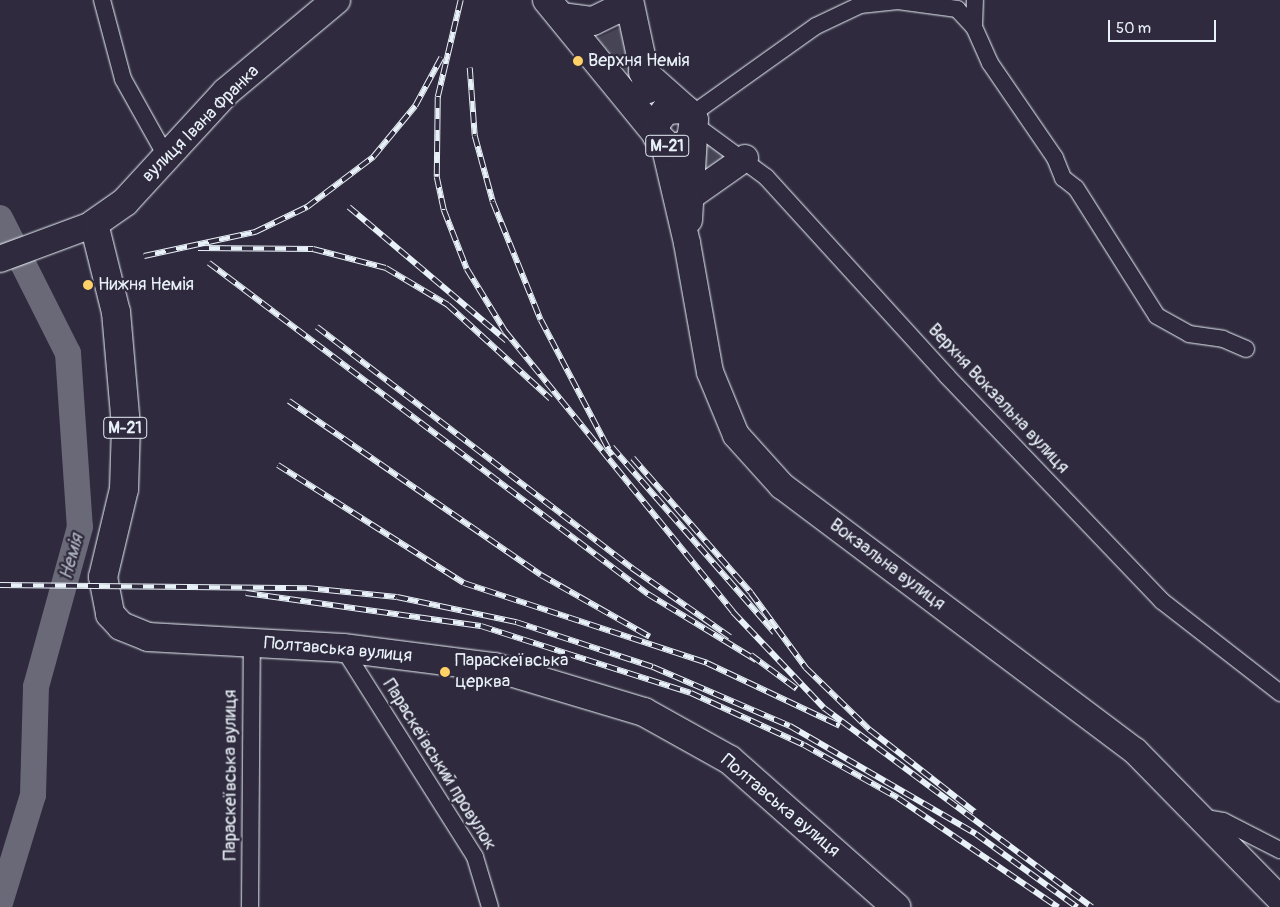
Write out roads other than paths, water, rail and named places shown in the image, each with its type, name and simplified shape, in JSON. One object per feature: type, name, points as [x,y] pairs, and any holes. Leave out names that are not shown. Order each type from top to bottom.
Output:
[{"type":"highway","name":"вулиця Івана Франка","points":[[94,224],[125,202],[226,92],[336,0]]},
{"type":"highway","name":"М-21","points":[[555,9],[593,22],[616,10],[622,0]]},
{"type":"highway","name":"М-21","points":[[629,0],[643,72],[674,120]]},
{"type":"highway","name":"Вокзальна вулиця","points":[[555,9],[617,86],[674,120]]},
{"type":"highway","name":"Полтавська вулиця","points":[[94,224],[116,312],[126,426],[124,489],[103,577],[104,602],[121,626],[148,637],[343,648],[494,667],[644,712],[730,760],[896,907]]},
{"type":"main road","name":"Вокзальна вулиця","points":[[674,120],[691,196],[687,243]]},
{"type":"main road","name":"Вокзальна вулиця","points":[[674,120],[697,320],[710,372],[736,435],[782,486],[1136,752],[1197,816],[1280,898]]},
{"type":"main road","points":[[691,196],[745,158]]},
{"type":"main road","name":"вулиця Івана Франка","points":[[0,259],[94,224]]},
{"type":"street","points":[[102,0],[123,79],[166,156]]},
{"type":"street","points":[[974,27],[976,0]]},
{"type":"street","points":[[674,120],[816,26],[860,5],[898,1],[957,9],[974,27],[990,63],[1055,158],[1063,178],[1076,188],[1157,316],[1189,334],[1223,339],[1246,349]]},
{"type":"street","name":"Верхня Вокзальна вулиця","points":[[674,120],[745,158],[1162,601],[1280,693]]},
{"type":"street","name":"Параскеївська вулиця","points":[[250,907],[252,642]]},
{"type":"street","name":"Параскеївський провулок","points":[[343,648],[475,857],[490,907]]},
{"type":"street","points":[[1197,816],[1223,820],[1280,850]]},
{"type":"waterway","name":"Немія","points":[[0,218],[68,353],[80,527],[36,687],[33,795],[0,903]]},
{"type":"railway","points":[[461,0],[438,97],[437,177],[444,210],[467,269],[505,331],[733,612],[824,708],[1092,907]]},
{"type":"railway","points":[[144,256],[255,232],[307,207],[373,157],[415,106],[441,58]]},
{"type":"railway","points":[[470,68],[475,136],[493,202],[541,320],[612,455]]},
{"type":"railway","points":[[349,207],[507,341]]},
{"type":"railway","points":[[198,248],[313,249],[386,268],[448,305],[551,399]]},
{"type":"railway","points":[[209,263],[648,594],[756,660]]},
{"type":"railway","points":[[317,327],[632,568],[730,637]]},
{"type":"railway","points":[[289,401],[541,575],[650,637]]},
{"type":"railway","points":[[612,447],[775,633]]},
{"type":"railway","points":[[633,458],[751,593],[806,668],[870,730],[975,812]]},
{"type":"railway","points":[[278,465],[464,583],[707,663],[840,726]]},
{"type":"railway","points":[[0,585],[307,588],[397,597],[516,622],[653,667],[790,726],[976,834],[1077,907]]},
{"type":"railway","points":[[246,593],[481,626],[691,693],[804,745],[898,798],[1058,907]]},
{"type":"railway","points":[[751,655],[797,689]]},
{"type":"place","name":"Верхня Немія","points":[[578,61]]},
{"type":"place","name":"Нижня Немія","points":[[88,285]]},
{"type":"place","name":"Параскеївська церква","points":[[445,672]]}]
